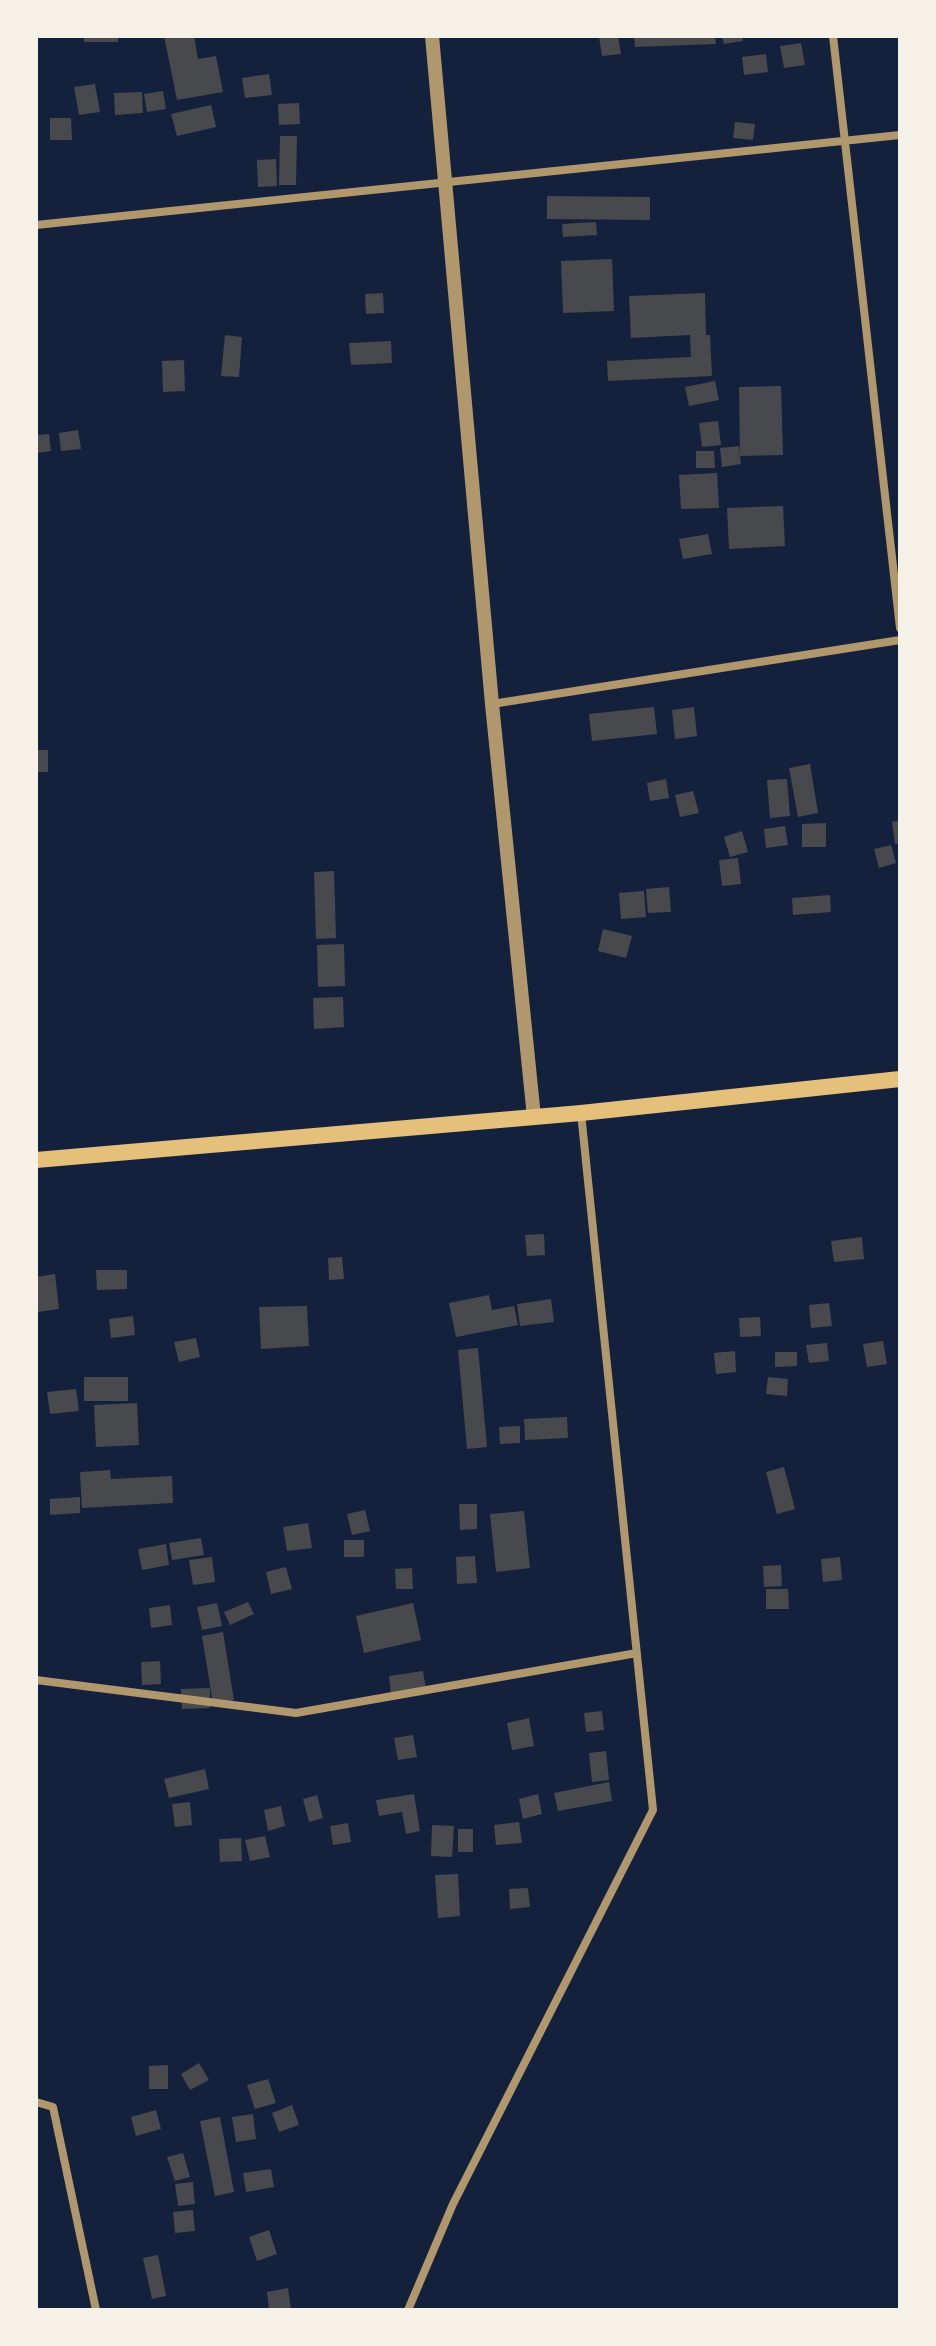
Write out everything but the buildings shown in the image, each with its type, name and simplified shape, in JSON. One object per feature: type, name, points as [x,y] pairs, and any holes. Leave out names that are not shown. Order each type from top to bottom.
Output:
[{"type":"main road","points":[[36,1160],[581,1113],[900,1079]]},
{"type":"street","points":[[432,36],[492,704],[534,1117]]},
{"type":"street","points":[[833,36],[900,628]]},
{"type":"street","points":[[36,225],[900,135]]},
{"type":"street","points":[[492,704],[900,640]]},
{"type":"street","points":[[408,2310],[453,2204],[653,1810],[581,1113]]},
{"type":"street","points":[[36,1680],[296,1713],[637,1653]]},
{"type":"street","points":[[36,2102],[53,2107],[96,2310]]}]
